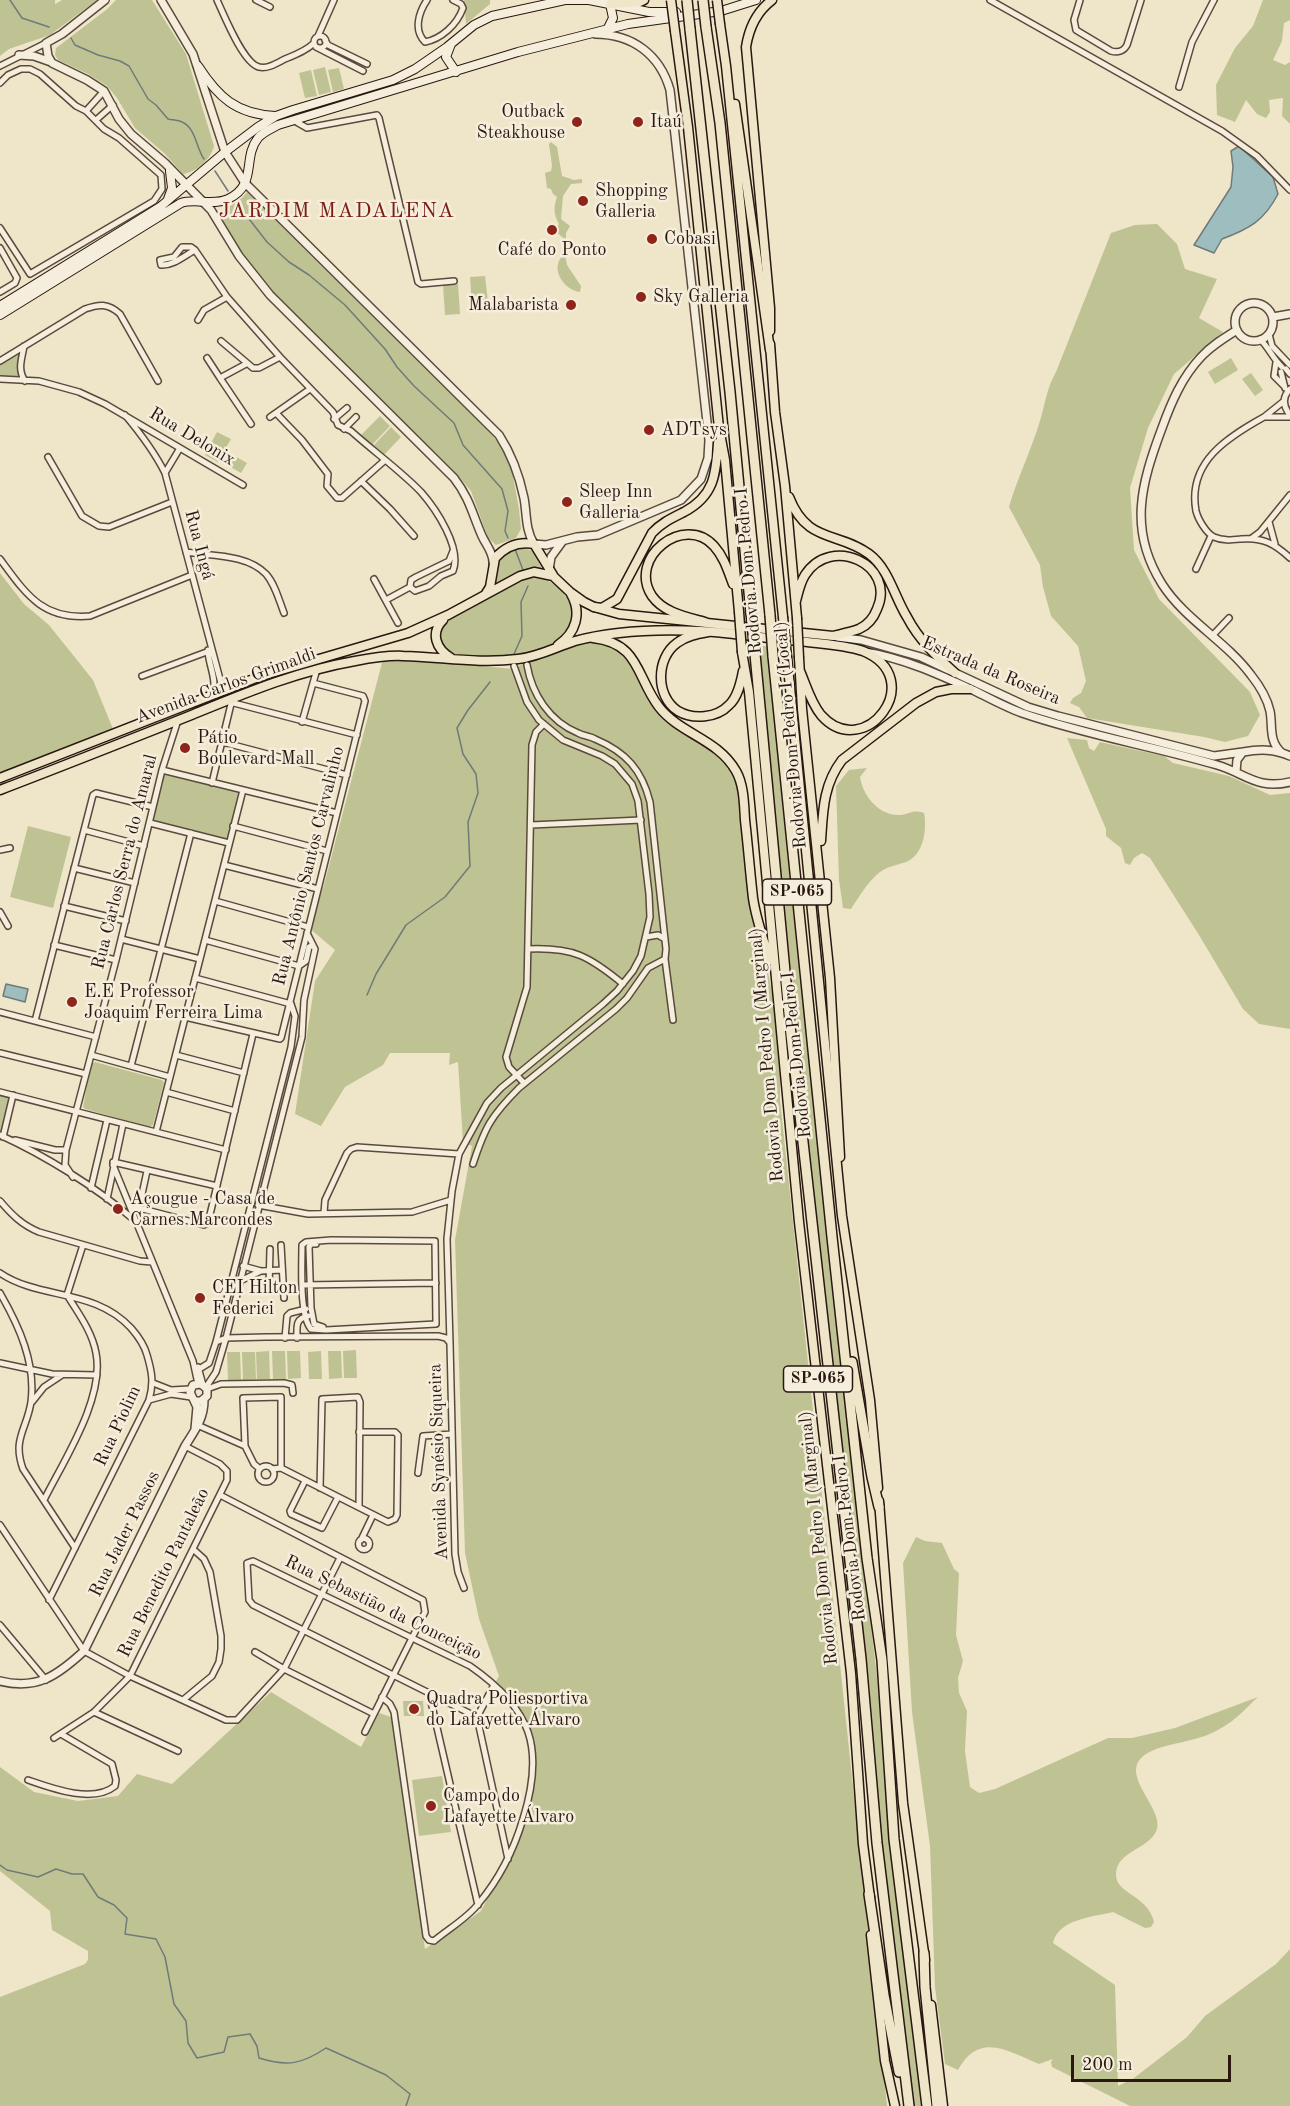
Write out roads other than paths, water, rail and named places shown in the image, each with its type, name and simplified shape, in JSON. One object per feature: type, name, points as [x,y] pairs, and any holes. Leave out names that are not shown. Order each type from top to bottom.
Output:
[{"type":"highway","name":"Rodovia Dom Pedro I","points":[[687,0],[730,393],[791,1035],[862,1670],[877,1843],[907,2106]]},
{"type":"highway","name":"Rodovia Dom Pedro I","points":[[703,0],[725,170],[808,1014],[867,1558],[882,1660],[894,1839],[911,1960],[927,2106]]},
{"type":"highway","points":[[840,1304],[879,1507]]},
{"type":"highway","points":[[869,1894],[884,1995],[907,2106]]},
{"type":"highway","points":[[924,1953],[925,1987],[937,2106]]},
{"type":"main road","points":[[0,306],[167,202],[225,152],[276,116],[393,80],[415,69],[474,25],[492,16],[564,0],[589,0],[664,13],[724,6],[736,0]]},
{"type":"main road","points":[[610,4],[644,0]]},
{"type":"main road","name":"Rodovia Dom Pedro I (Marginal)","points":[[672,0],[688,127],[719,428],[725,460],[799,1222],[829,1469],[834,1540],[850,1673],[872,1948],[881,2029],[895,2106]]},
{"type":"main road","name":"SP-065","points":[[717,0],[726,66],[783,616],[842,1216],[870,1400],[903,1803],[924,1953]]},
{"type":"main road","points":[[0,315],[181,203],[221,202],[230,198],[245,183],[251,153],[258,137],[264,132],[293,120],[487,61],[639,22],[721,11],[756,0]]},
{"type":"main road","points":[[770,350],[770,308],[746,47],[753,22],[759,12],[772,0]]},
{"type":"main road","points":[[607,30],[613,18],[610,4]]},
{"type":"main road","points":[[449,45],[446,57],[456,72]]},
{"type":"main road","points":[[198,66],[211,87],[226,101],[254,114],[276,116]]},
{"type":"main road","points":[[726,66],[734,98],[770,350]]},
{"type":"main road","points":[[167,202],[172,188],[170,171]]},
{"type":"main road","name":"Rodovia Dom Pedro I (Local)","points":[[770,350],[796,601],[802,709],[830,978],[842,1216]]},
{"type":"main road","points":[[594,607],[602,608],[617,599],[652,533],[659,525],[690,508],[711,488],[717,468],[719,428]]},
{"type":"main road","points":[[785,486],[792,506],[801,519],[816,532],[856,547],[869,554],[882,566],[906,616],[922,642],[955,673]]},
{"type":"main road","points":[[705,622],[671,611],[652,596],[647,581],[647,566],[653,552],[662,543],[676,536],[690,534],[704,538],[714,546],[724,561],[737,597]]},
{"type":"main road","points":[[484,596],[490,587],[493,562],[511,545],[526,543],[534,544],[551,573],[570,592],[594,607],[619,614],[832,636],[861,629],[873,618],[880,603],[880,586],[873,572],[862,560],[847,555],[830,556],[816,563],[805,575],[796,601]]},
{"type":"main road","name":"Avenida Carlos Grimaldi","points":[[0,778],[228,689],[290,667],[408,633],[448,615],[520,576],[551,573]]},
{"type":"main road","points":[[550,650],[565,640],[576,623],[576,605],[570,592]]},
{"type":"main road","points":[[448,615],[439,624],[436,637],[440,650],[451,659]]},
{"type":"main road","name":"Avenida Carlos Grimaldi","points":[[0,790],[178,720],[229,703],[291,676],[380,656],[493,663],[526,658],[577,641],[646,630],[708,632],[823,644],[863,651]]},
{"type":"main road","points":[[708,632],[689,636],[676,643],[667,654],[661,668],[660,683],[666,699],[678,711],[699,718],[716,714],[729,705],[737,694],[744,662]]},
{"type":"main road","points":[[593,638],[614,644],[628,653],[639,668],[659,706],[672,718],[710,742],[725,755],[737,772],[743,793],[756,914],[772,969],[780,1031]]},
{"type":"main road","points":[[800,671],[814,705],[822,716],[840,727],[850,729],[867,726],[885,712],[892,694],[890,679],[884,667],[863,651]]},
{"type":"main road","points":[[228,689],[229,703]]},
{"type":"main road","points":[[819,866],[824,795],[829,781],[842,760],[916,703],[936,692],[970,689]]},
{"type":"main road","points":[[178,720],[179,715],[194,707],[199,701]]},
{"type":"main road","points":[[924,1953],[944,2106]]},
{"type":"street","points":[[0,66],[62,34],[105,0]]},
{"type":"street","points":[[161,0],[179,28],[198,66],[225,152],[245,183],[499,435],[513,458],[524,498],[527,532],[534,544],[546,545],[577,537],[598,535],[681,500],[695,487],[705,470],[708,458],[709,440],[670,90],[654,58],[636,44],[614,35],[589,34]]},
{"type":"street","points":[[217,0],[245,55],[260,68],[272,66],[315,45],[323,46],[325,40]]},
{"type":"street","points":[[256,0],[270,7]]},
{"type":"street","points":[[315,45],[314,39],[318,36],[334,0]]},
{"type":"street","points":[[427,0],[417,18],[422,41],[427,42],[441,36],[453,25],[462,11],[461,4],[453,0]]},
{"type":"street","points":[[990,0],[1190,115],[1222,131],[1257,156],[1290,190]]},
{"type":"street","points":[[1080,0],[1074,20],[1076,30],[1111,51],[1117,52],[1127,45],[1141,0]]},
{"type":"street","points":[[1179,87],[1192,42],[1214,0]]},
{"type":"street","points":[[318,36],[323,37],[328,45],[367,64]]},
{"type":"street","points":[[441,36],[449,45]]},
{"type":"street","points":[[46,43],[48,56],[52,63]]},
{"type":"street","points":[[315,45],[363,71]]},
{"type":"street","points":[[19,55],[34,56],[52,63],[104,91],[119,119],[131,134],[165,163],[170,171],[211,210],[239,256],[270,294],[454,478],[471,505],[481,533],[492,552],[493,562]]},
{"type":"street","points":[[0,83],[14,72],[30,69],[40,74],[161,175],[162,189],[154,201],[30,274]]},
{"type":"street","points":[[86,111],[104,91]]},
{"type":"street","points":[[96,120],[112,105]]},
{"type":"street","points":[[315,113],[321,125]]},
{"type":"street","points":[[293,120],[307,128],[377,115],[418,282],[421,284],[454,281]]},
{"type":"street","points":[[0,228],[37,284]]},
{"type":"street","points":[[195,250],[165,266],[159,262],[164,258],[174,257],[182,247],[186,246],[195,250],[227,297],[333,412],[338,425],[351,431],[420,492],[444,525],[456,557],[453,571],[441,576],[423,589],[416,591],[410,587]]},
{"type":"street","points":[[0,248],[17,278],[15,283],[0,292]]},
{"type":"street","points":[[198,320],[204,310],[227,297]]},
{"type":"street","points":[[0,361],[85,309],[104,304],[120,314],[158,381]]},
{"type":"street","points":[[1264,417],[1290,416],[1284,401],[1287,389],[1286,359],[1272,346],[1269,334],[1273,317],[1268,309],[1262,305],[1249,304],[1238,312],[1237,330],[1248,339],[1260,339],[1269,334]]},
{"type":"street","points":[[1273,317],[1290,314]]},
{"type":"street","points":[[1237,330],[1201,357],[1177,391],[1144,479],[1141,501],[1142,535],[1148,556],[1162,584],[1260,686],[1270,710],[1271,732],[1275,745],[1282,753]]},
{"type":"street","points":[[1260,339],[1276,362],[1286,369]]},
{"type":"street","points":[[221,341],[253,368],[259,368],[280,357]]},
{"type":"street","points":[[24,346],[20,374],[25,381]]},
{"type":"street","points":[[207,358],[251,424]]},
{"type":"street","points":[[1276,362],[1274,376],[1287,389]]},
{"type":"street","points":[[220,378],[246,363]]},
{"type":"street","name":"Rua Delonix","points":[[0,379],[39,381],[79,392],[125,415],[243,486]]},
{"type":"street","points":[[310,389],[273,415],[302,440],[328,474],[327,486],[337,498],[342,498],[384,461]]},
{"type":"street","points":[[1284,401],[1264,417],[1235,433],[1217,448],[1203,465],[1195,502],[1197,517],[1211,536],[1227,540],[1252,538],[1264,540],[1275,544],[1290,558]]},
{"type":"street","points":[[334,419],[347,408]]},
{"type":"street","name":"Rua Ingá","points":[[125,415],[156,454],[165,474],[208,633],[210,650]]},
{"type":"street","points":[[344,429],[356,417]]},
{"type":"street","points":[[165,474],[180,448]]},
{"type":"street","points":[[48,457],[82,516],[99,526],[109,527],[172,502]]},
{"type":"street","points":[[361,481],[414,536]]},
{"type":"street","points":[[1252,538],[1269,522],[1290,495]]},
{"type":"street","points":[[1269,522],[1275,544]]},
{"type":"street","points":[[1196,569],[1211,536]]},
{"type":"street","points":[[551,573],[551,557],[562,542]]},
{"type":"street","points":[[410,587],[411,580],[449,561],[453,549]]},
{"type":"street","points":[[186,552],[245,561],[257,567],[267,575],[273,585],[284,613]]},
{"type":"street","points":[[0,559],[35,602],[61,616],[90,616],[192,575]]},
{"type":"street","points":[[374,579],[398,623]]},
{"type":"street","points":[[386,600],[410,587]]},
{"type":"street","points":[[1212,636],[1228,618]]},
{"type":"street","name":"Estrada da Roseira","points":[[832,636],[894,648],[921,657],[1028,707],[1058,716],[1214,756],[1260,749],[1290,756]]},
{"type":"street","points":[[210,650],[222,686],[228,689]]},
{"type":"street","points":[[142,676],[210,650]]},
{"type":"street","points":[[210,650],[209,662],[214,684],[210,696]]},
{"type":"street","name":"Estrada da Roseira","points":[[863,651],[911,664],[1020,712],[1079,730],[1218,765],[1249,780],[1266,784],[1290,782]]},
{"type":"street","points":[[527,665],[535,692],[555,718],[578,733],[620,751],[638,771],[645,783],[650,802],[673,1020]]},
{"type":"street","points":[[450,1342],[447,1239],[459,1154],[487,1104],[517,1075],[603,1004],[623,984],[639,958],[650,917],[641,820],[632,784],[615,764],[602,756],[563,740],[544,724],[527,702],[514,666]]},
{"type":"street","points":[[302,722],[317,669]]},
{"type":"street","name":"Rua Antônio Santos Carvalinho","points":[[254,1034],[280,1040],[291,1004],[307,930],[365,699],[313,683]]},
{"type":"street","points":[[212,783],[229,703],[357,735]]},
{"type":"street","name":"Rua Carlos Serra do Amaral","points":[[66,1150],[126,921],[162,770],[178,720]]},
{"type":"street","points":[[524,1083],[509,1067],[506,1057],[527,987],[532,745],[536,732],[544,724]]},
{"type":"street","points":[[1260,749],[1267,742],[1271,732]]},
{"type":"street","points":[[222,742],[347,775]]},
{"type":"street","points":[[1236,772],[1237,760],[1243,752]]},
{"type":"street","points":[[162,770],[337,813]]},
{"type":"street","points":[[156,1132],[243,790]]},
{"type":"street","points":[[34,1021],[94,793],[153,807]]},
{"type":"street","points":[[531,825],[641,820]]},
{"type":"street","points":[[150,823],[229,843]]},
{"type":"street","points":[[234,826],[327,851]]},
{"type":"street","points":[[84,830],[144,846]]},
{"type":"street","points":[[131,1066],[190,833]]},
{"type":"street","points":[[0,850],[10,848]]},
{"type":"street","points":[[224,864],[318,889]]},
{"type":"street","points":[[74,868],[135,883]]},
{"type":"street","points":[[149,1400],[171,1395],[192,1396],[204,1386],[217,1369],[302,1037],[304,1000],[314,951],[307,930],[215,901]]},
{"type":"street","points":[[64,906],[126,921]]},
{"type":"street","points":[[0,912],[8,926]]},
{"type":"street","points":[[646,937],[658,935],[665,939]]},
{"type":"street","points":[[121,939],[200,959]]},
{"type":"street","points":[[205,940],[299,966],[306,961],[309,947],[313,945]]},
{"type":"street","points":[[54,945],[116,960]]},
{"type":"street","points":[[528,948],[559,948],[574,952],[588,958],[623,984]]},
{"type":"street","points":[[639,958],[645,964],[654,966]]},
{"type":"street","points":[[473,1164],[490,1120],[506,1101],[524,1083],[616,1009],[627,998],[648,968],[665,959]]},
{"type":"street","points":[[195,978],[291,1004],[295,1016],[291,1047],[216,1342],[209,1363],[197,1370]]},
{"type":"street","points":[[0,1012],[96,1037]]},
{"type":"street","points":[[131,1209],[139,1208],[207,1225],[254,1034],[185,1017]]},
{"type":"street","points":[[0,1053],[86,1074]]},
{"type":"street","points":[[91,1055],[170,1077]]},
{"type":"street","points":[[176,1055],[244,1073]]},
{"type":"street","points":[[0,1092],[226,1150]]},
{"type":"street","points":[[166,1092],[235,1111]]},
{"type":"street","points":[[4,1137],[13,1095]]},
{"type":"street","points":[[480,1115],[490,1120]]},
{"type":"street","points":[[91,1188],[107,1120]]},
{"type":"street","points":[[107,1199],[123,1124]]},
{"type":"street","points":[[468,1137],[484,1133]]},
{"type":"street","points":[[4,1137],[50,1149],[66,1150],[65,1165],[73,1177]]},
{"type":"street","points":[[4,1137],[91,1188],[135,1220]]},
{"type":"street","points":[[324,1213],[325,1200],[351,1149],[357,1147],[459,1154]]},
{"type":"street","points":[[113,1163],[217,1186]]},
{"type":"street","points":[[113,1163],[204,1386]]},
{"type":"street","points":[[139,1208],[147,1171]]},
{"type":"street","points":[[251,1203],[284,1211],[412,1212],[451,1200]]},
{"type":"street","points":[[0,1201],[16,1219],[27,1227],[140,1261],[152,1262]]},
{"type":"street","points":[[308,1309],[310,1245],[435,1240],[437,1323],[435,1326],[312,1329],[303,1285],[304,1243],[331,1240],[343,1242]]},
{"type":"street","points":[[44,1500],[86,1417],[94,1394],[97,1375],[96,1353],[92,1338],[67,1294],[83,1245]]},
{"type":"street","points":[[281,1245],[284,1298]]},
{"type":"street","points":[[269,1288],[270,1249]]},
{"type":"street","points":[[235,1264],[261,1271],[282,1270]]},
{"type":"street","points":[[231,1280],[240,1281],[261,1271]]},
{"type":"street","name":"Rua Piolim","points":[[1,1275],[20,1283],[97,1304],[122,1318],[146,1349],[153,1383],[149,1400],[49,1600]]},
{"type":"street","points":[[303,1285],[436,1283]]},
{"type":"street","points":[[0,1293],[24,1341],[30,1371],[30,1404],[20,1434],[20,1461],[75,1548]]},
{"type":"street","points":[[285,1338],[287,1316],[308,1309]]},
{"type":"street","points":[[297,1338],[297,1322],[309,1316]]},
{"type":"street","name":"Avenida Synésio Siqueira","points":[[216,1342],[226,1338],[438,1336],[446,1338],[450,1342],[455,1554],[464,1588]]},
{"type":"street","points":[[0,1363],[30,1371],[97,1375]]},
{"type":"street","points":[[209,1363],[217,1369]]},
{"type":"street","points":[[30,1404],[44,1387],[63,1374]]},
{"type":"street","points":[[153,1383],[204,1400]]},
{"type":"street","points":[[204,1386],[284,1383],[292,1385],[293,1393]]},
{"type":"street","name":"Rua Jader Passos","points":[[84,1651],[203,1413],[204,1400],[207,1396],[204,1386]]},
{"type":"street","points":[[192,1396],[196,1427],[245,1446]]},
{"type":"street","points":[[260,1469],[254,1464],[245,1446],[243,1398],[281,1397],[281,1468]]},
{"type":"street","points":[[320,1488],[322,1399],[359,1398],[359,1507]]},
{"type":"street","points":[[260,1469],[264,1466],[272,1469],[281,1468],[388,1522],[395,1519],[397,1515],[398,1435],[395,1432],[359,1432]]},
{"type":"street","points":[[418,1473],[423,1436],[452,1434]]},
{"type":"street","name":"Rua Benedito Pantaleão","points":[[54,1738],[94,1712],[130,1676],[227,1480],[227,1471],[220,1464],[185,1446]]},
{"type":"street","points":[[260,1469],[259,1476],[266,1481],[272,1477],[272,1469]]},
{"type":"street","points":[[305,1481],[290,1511],[291,1514],[322,1528],[338,1497]]},
{"type":"street","points":[[220,1495],[423,1600],[425,1612],[365,1732]]},
{"type":"street","points":[[361,1540],[374,1515]]},
{"type":"street","points":[[0,1526],[84,1651],[130,1676],[226,1720],[237,1720],[284,1669],[340,1558]]},
{"type":"street","points":[[183,1700],[212,1676],[219,1662],[221,1649],[221,1636],[210,1572],[204,1559],[193,1549]]},
{"type":"street","name":"Rua Sebastião da Conceição","points":[[303,1632],[253,1605],[249,1600],[247,1563],[253,1561],[470,1666],[494,1685],[516,1708],[529,1734],[534,1760],[531,1792],[514,1847],[478,1905],[434,1941],[429,1940],[426,1936],[394,1712],[390,1704],[382,1697]]},
{"type":"street","points":[[0,1625],[46,1680]]},
{"type":"street","points":[[303,1632],[477,1717]]},
{"type":"street","points":[[3,1681],[32,1684],[46,1680],[61,1671],[84,1651]]},
{"type":"street","points":[[255,1652],[374,1714]]},
{"type":"street","points":[[494,1685],[477,1717],[508,1859]]},
{"type":"street","points":[[429,1693],[478,1905]]},
{"type":"street","points":[[94,1712],[178,1751]]},
{"type":"street","points":[[28,1780],[60,1791],[79,1794],[104,1791],[115,1786],[116,1780],[112,1764],[61,1734]]},
{"type":"water","points":[[1239,146],[1273,177],[1278,194],[1267,211],[1255,223],[1222,239],[1214,253],[1194,245],[1231,187],[1233,167],[1231,151]]},
{"type":"water","points":[[6,984],[28,989],[25,1002],[3,996]]},
{"type":"waterway","points":[[10,0],[22,18],[49,27]]},
{"type":"waterway","points":[[71,38],[75,45],[129,66],[148,99],[168,119],[187,125],[204,159]]},
{"type":"waterway","points":[[215,171],[228,191]]},
{"type":"waterway","points":[[239,206],[267,242],[345,305],[385,349],[414,386],[454,423],[463,445],[502,489],[508,511],[505,531],[508,538]]},
{"type":"waterway","points":[[515,549],[523,570]]},
{"type":"waterway","points":[[514,654],[522,636],[521,602],[528,586]]},
{"type":"waterway","points":[[367,995],[376,974],[406,925],[445,897],[470,866],[468,822],[478,793],[476,774],[463,754],[457,728],[490,682]]},
{"type":"waterway","points":[[0,1865],[7,1870],[38,1877],[56,1869],[72,1874],[83,1874],[98,1897],[114,1905],[127,1918],[125,1934],[156,1939],[165,1957],[174,2004],[186,2021],[188,2043],[197,2058],[224,2052],[228,2037],[250,2034],[257,2046],[259,2058],[269,2061],[287,2063],[302,2061],[326,2048],[386,2075],[410,2094],[406,2106]]},
{"type":"place","name":"Outback Steakhouse","points":[[577,122]]},
{"type":"place","name":"Itaú","points":[[638,122]]},
{"type":"place","name":"Shopping Galleria","points":[[583,201]]},
{"type":"place","name":"Café do Ponto","points":[[552,230]]},
{"type":"place","name":"Cobasi","points":[[652,239]]},
{"type":"place","name":"Sky Galleria","points":[[641,297]]},
{"type":"place","name":"Malabarista","points":[[571,305]]},
{"type":"place","name":"ADTsys","points":[[649,430]]},
{"type":"place","name":"Sleep Inn Galleria","points":[[567,502]]},
{"type":"place","name":"Pátio Boulevard Mall","points":[[185,748]]},
{"type":"place","name":"E.E Professor Joaquim Ferreira Lima","points":[[72,1002]]},
{"type":"place","name":"Açougue - Casa de Carnes Marcondes","points":[[118,1209]]},
{"type":"place","name":"CEI Hilton Federici","points":[[200,1298]]},
{"type":"place","name":"Quadra Poliesportiva do Lafayette Álvaro","points":[[414,1709]]},
{"type":"place","name":"Campo do Lafayette Álvaro","points":[[431,1806]]},
{"type":"district","name":"JARDIM MADALENA","points":[[337,211]]}]
